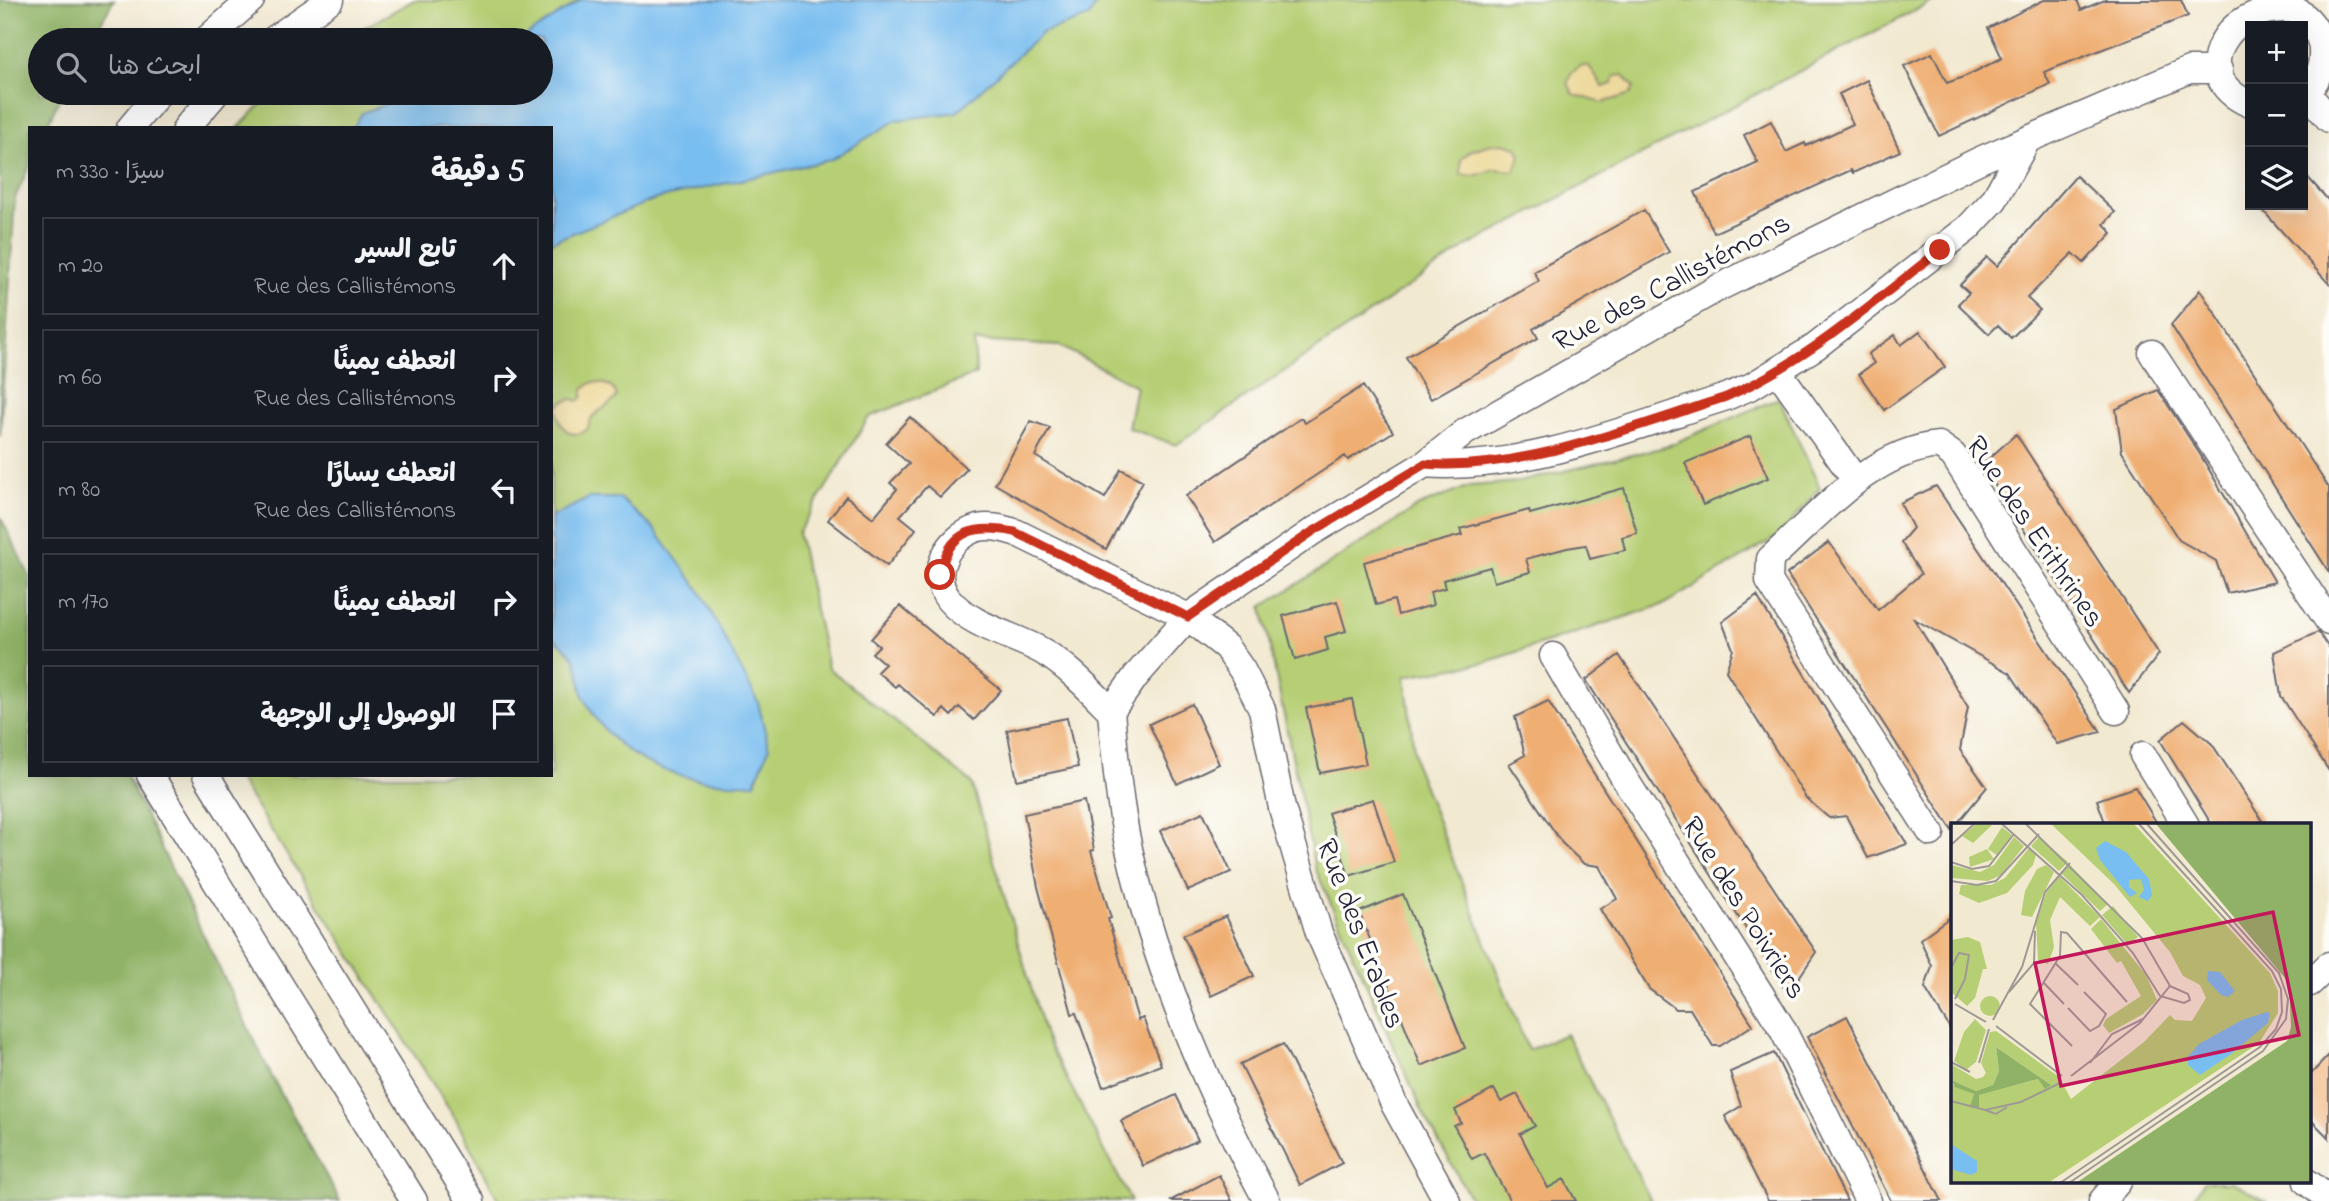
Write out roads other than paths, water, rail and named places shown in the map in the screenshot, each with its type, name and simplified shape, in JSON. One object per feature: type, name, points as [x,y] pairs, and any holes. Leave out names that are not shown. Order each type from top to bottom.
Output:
[{"type":"street","points":[[220,28],[251,0]]},
{"type":"street","points":[[290,28],[330,0]]},
{"type":"street","points":[[2245,101],[2232,92],[2219,71],[2218,45],[2224,29],[2235,16],[2250,6],[2267,3],[2284,5],[2323,24],[2321,64],[2316,79],[2308,90]]},
{"type":"street","name":"Rue des Callistémons","points":[[1111,711],[1136,676],[1188,617],[1312,532],[1425,464],[1465,432],[1718,288],[1980,160],[2189,70],[2219,71]]},
{"type":"street","points":[[2308,97],[2329,119]]},
{"type":"street","points":[[132,126],[149,105]]},
{"type":"street","points":[[188,126],[206,105]]},
{"type":"street","points":[[1425,464],[1446,466],[1559,449],[1726,397],[1778,371],[1815,347],[1968,228],[1994,200],[2026,142]]},
{"type":"street","points":[[2152,353],[2329,622]]},
{"type":"street","points":[[1778,371],[1856,481]]},
{"type":"street","name":"Rue des Erithrines","points":[[1931,833],[1769,581],[1770,559],[1856,481],[1905,451],[1938,445],[1952,455],[2116,710]]},
{"type":"street","points":[[1188,617],[1015,532],[988,526],[975,529],[950,545],[940,575],[946,596],[957,609],[1045,653],[1111,711],[1128,847],[1150,930],[1171,992],[1245,1160],[1267,1201]]},
{"type":"street","name":"Rue des Erables","points":[[1188,617],[1226,647],[1262,709],[1285,820],[1319,933],[1394,1104],[1447,1201]]},
{"type":"street","name":"Rue des Poivriers","points":[[1553,656],[1623,776],[1782,1028],[1868,1201]]},
{"type":"street","points":[[2143,755],[2185,823]]},
{"type":"street","points":[[151,777],[414,1201]]},
{"type":"street","points":[[207,777],[471,1201]]},
{"type":"street","points":[[2312,981],[2329,965]]},
{"type":"street","points":[[2102,1201],[2117,1184]]},
{"type":"street","points":[[2310,1184],[2329,1199]]},
{"type":"water","points":[[581,0],[1098,0],[1089,17],[1042,33],[957,112],[897,120],[830,160],[656,199],[553,241],[553,126],[354,126],[362,113],[383,105],[553,105],[553,28],[538,28]]},
{"type":"water","points":[[589,498],[620,498],[654,529],[700,591],[758,702],[769,748],[755,783],[704,780],[656,767],[635,756],[616,741],[599,722],[585,700],[574,658],[553,637],[553,516]]}]
